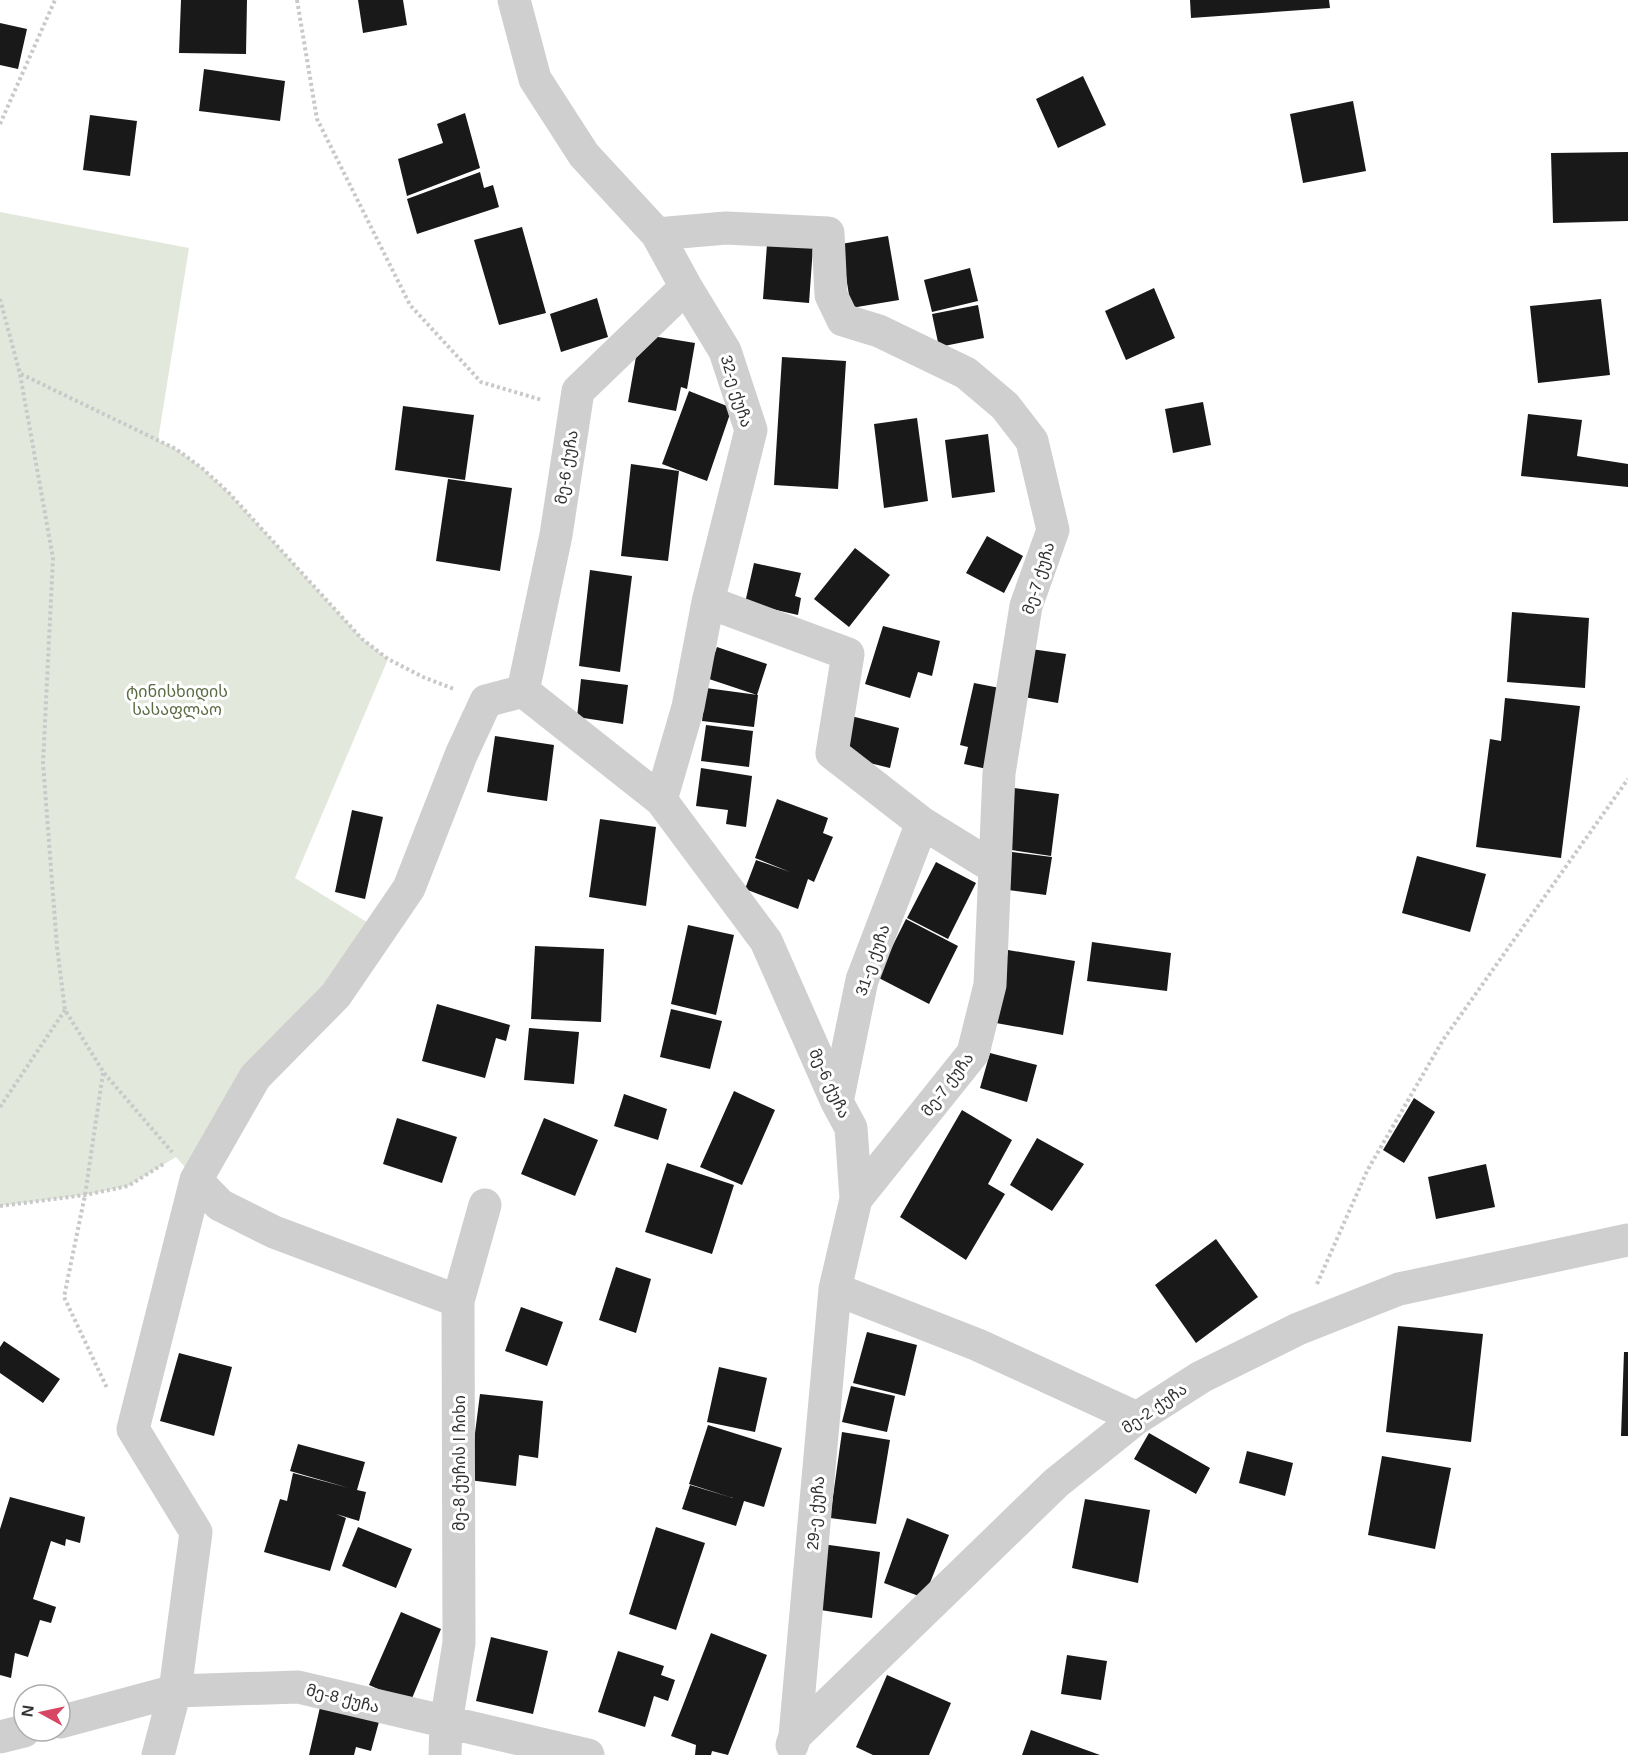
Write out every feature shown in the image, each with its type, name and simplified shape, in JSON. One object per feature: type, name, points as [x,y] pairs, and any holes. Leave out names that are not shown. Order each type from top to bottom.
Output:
[{"type":"street","name":"32-ე ქუჩა","points":[[514,0],[535,79],[584,155],[657,234],[725,351],[751,430],[708,602],[688,707],[661,800]]},
{"type":"street","name":"მე-7 ქუჩა","points":[[657,234],[726,228],[828,233],[831,295],[843,320],[879,330],[966,373],[1005,406],[1032,441],[1053,530],[1026,606],[999,773],[990,985],[973,1053],[856,1200]]},
{"type":"street","name":"მე-6 ქუჩა","points":[[686,287],[578,391],[556,535],[523,691],[661,800],[766,941],[837,1102],[851,1128],[856,1200],[835,1289]]},
{"type":"street","points":[[708,602],[848,654],[832,753],[922,823],[994,868]]},
{"type":"street","points":[[158,1755],[175,1691],[196,1532],[133,1429],[186,1168],[255,1077],[336,994],[409,888],[461,755],[486,700],[523,691]]},
{"type":"street","name":"31-ე ქუჩა","points":[[837,1102],[862,980],[922,823]]},
{"type":"street","points":[[186,1168],[220,1205],[274,1232],[458,1301]]},
{"type":"street","name":"მე-8 ქუჩის I ჩიხი","points":[[445,1739],[459,1643],[458,1301],[485,1205]]},
{"type":"street","name":"მე-2 ქუჩა","points":[[791,1745],[1056,1483],[1137,1418],[1201,1377],[1298,1329],[1399,1289],[1628,1240]]},
{"type":"street","points":[[835,1289],[978,1345],[1137,1418]]},
{"type":"street","name":"29-ე ქუჩა","points":[[791,1745],[835,1289]]},
{"type":"street","name":"მე-8 ქუჩა","points":[[72,1719],[175,1691],[298,1687],[445,1739],[565,1748],[588,1755]]},
{"type":"path","points":[[0,124],[55,0]]},
{"type":"path","points":[[297,0],[317,119],[410,305],[481,382],[575,409]]},
{"type":"path","points":[[0,299],[20,374],[53,558],[43,763],[57,947],[65,1010],[104,1072],[186,1168]]},
{"type":"path","points":[[20,374],[176,449],[203,469],[229,493],[362,639],[388,659],[423,677],[486,700]]},
{"type":"path","points":[[1298,1329],[1367,1171],[1443,1040],[1628,779]]},
{"type":"path","points":[[0,1107],[65,1010]]},
{"type":"path","points":[[104,1072],[85,1195],[64,1297],[110,1394],[133,1429]]},
{"type":"path","points":[[0,1206],[85,1195],[128,1186],[167,1162]]},
{"type":"green space","name":"ტინისხიდის სასაფლაო","points":[[0,212],[189,248],[158,440],[176,449],[203,469],[229,493],[362,639],[388,659],[295,878],[380,930],[196,1180],[176,1157],[128,1186],[85,1195],[0,1206]]},
{"type":"building","points":[[181,0],[247,0],[246,54],[179,53]]},
{"type":"building","points":[[358,0],[403,0],[407,25],[363,33]]},
{"type":"building","points":[[1190,0],[1329,0],[1330,8],[1191,18]]},
{"type":"building","points":[[0,23],[27,29],[18,69],[0,65]]},
{"type":"building","points":[[204,69],[285,81],[280,121],[199,111]]},
{"type":"building","points":[[1083,76],[1106,125],[1058,148],[1036,99]]},
{"type":"building","points":[[1353,101],[1366,171],[1303,183],[1290,114]]},
{"type":"building","points":[[465,113],[480,168],[407,196],[398,159],[443,143],[437,124]]},
{"type":"building","points":[[90,115],[137,121],[130,176],[83,170]]},
{"type":"building","points":[[1628,152],[1628,221],[1553,223],[1551,153]]},
{"type":"building","points":[[480,172],[484,188],[493,185],[499,207],[417,234],[407,199]]},
{"type":"building","points":[[522,227],[546,313],[499,325],[474,240]]},
{"type":"building","points":[[888,236],[899,300],[851,308],[841,244]]},
{"type":"building","points":[[767,244],[813,247],[809,303],[763,299]]},
{"type":"building","points":[[970,268],[978,301],[932,312],[924,280]]},
{"type":"building","points":[[1154,288],[1175,338],[1126,360],[1105,311]]},
{"type":"building","points":[[597,298],[608,337],[561,352],[550,314]]},
{"type":"building","points":[[1601,299],[1610,375],[1538,383],[1530,306]]},
{"type":"building","points":[[978,305],[984,338],[939,347],[932,314]]},
{"type":"building","points":[[640,334],[695,343],[687,389],[681,387],[676,411],[628,402]]},
{"type":"building","points":[[782,357],[846,361],[838,489],[774,485]]},
{"type":"building","points":[[689,391],[732,408],[707,481],[662,464]]},
{"type":"building","points":[[1203,402],[1211,445],[1173,453],[1165,409]]},
{"type":"building","points":[[403,406],[474,415],[465,480],[395,470]]},
{"type":"building","points":[[1528,414],[1582,420],[1577,456],[1628,464],[1628,487],[1521,476]]},
{"type":"building","points":[[917,418],[928,501],[884,508],[874,424]]},
{"type":"building","points":[[988,434],[995,492],[952,498],[945,440]]},
{"type":"building","points":[[631,464],[679,471],[668,561],[621,556]]},
{"type":"building","points":[[448,479],[512,488],[500,571],[436,561]]},
{"type":"building","points":[[987,536],[1023,556],[1004,593],[966,573]]},
{"type":"building","points":[[855,548],[890,575],[849,627],[814,599]]},
{"type":"building","points":[[754,563],[801,573],[795,596],[801,598],[798,615],[745,603]]},
{"type":"building","points":[[590,570],[632,576],[620,672],[579,666]]},
{"type":"building","points":[[1512,612],[1589,618],[1585,688],[1507,682]]},
{"type":"building","points":[[883,626],[940,641],[932,676],[918,672],[910,698],[865,684]]},
{"type":"building","points":[[717,647],[767,664],[757,695],[706,678]]},
{"type":"building","points":[[1031,649],[1066,654],[1058,703],[1024,697]]},
{"type":"building","points":[[581,679],[628,685],[623,724],[577,717]]},
{"type":"building","points":[[974,683],[1005,689],[987,769],[964,764],[968,747],[960,745]]},
{"type":"building","points":[[706,688],[758,695],[754,727],[702,721]]},
{"type":"building","points":[[1505,698],[1580,706],[1561,858],[1476,847],[1490,739],[1501,741]]},
{"type":"building","points":[[851,716],[899,728],[890,768],[841,756]]},
{"type":"building","points":[[706,725],[753,731],[749,767],[701,761]]},
{"type":"building","points":[[495,736],[554,745],[547,801],[487,792]]},
{"type":"building","points":[[701,768],[752,776],[746,827],[726,824],[728,810],[696,806]]},
{"type":"building","points":[[1014,788],[1059,794],[1051,856],[1005,849]]},
{"type":"building","points":[[777,799],[828,818],[823,833],[833,837],[814,882],[808,879],[798,909],[745,889],[756,860],[790,872],[755,858]]},
{"type":"building","points":[[352,810],[383,817],[365,899],[335,892]]},
{"type":"building","points":[[600,819],[656,827],[646,906],[589,897]]},
{"type":"building","points":[[1005,851],[1052,857],[1046,895],[1000,889]]},
{"type":"building","points":[[1417,856],[1486,874],[1470,932],[1402,913]]},
{"type":"building","points":[[936,862],[976,883],[948,939],[907,918]]},
{"type":"building","points":[[906,919],[958,946],[929,1004],[877,977]]},
{"type":"building","points":[[688,925],[734,935],[716,1015],[671,1004]]},
{"type":"building","points":[[1092,942],[1171,953],[1167,991],[1087,981]]},
{"type":"building","points":[[535,946],[604,949],[601,1022],[531,1019]]},
{"type":"building","points":[[1008,950],[1075,961],[1063,1035],[996,1023]]},
{"type":"building","points":[[437,1004],[510,1025],[506,1041],[496,1038],[485,1078],[422,1061]]},
{"type":"building","points":[[671,1009],[722,1021],[710,1069],[660,1057]]},
{"type":"building","points":[[529,1028],[579,1032],[574,1084],[524,1080]]},
{"type":"building","points":[[990,1053],[1037,1065],[1027,1102],[980,1088]]},
{"type":"building","points":[[734,1091],[775,1110],[742,1185],[700,1167]]},
{"type":"building","points":[[624,1094],[667,1109],[658,1140],[614,1126]]},
{"type":"building","points":[[1414,1098],[1435,1112],[1404,1163],[1383,1150]]},
{"type":"building","points":[[962,1110],[1012,1140],[988,1184],[1005,1194],[966,1260],[900,1217]]},
{"type":"building","points":[[397,1118],[457,1137],[442,1183],[383,1164]]},
{"type":"building","points":[[544,1118],[598,1140],[575,1196],[521,1174]]},
{"type":"building","points":[[1037,1138],[1084,1164],[1052,1211],[1010,1185]]},
{"type":"building","points":[[667,1163],[734,1185],[712,1254],[645,1232]]},
{"type":"building","points":[[1486,1164],[1495,1207],[1436,1219],[1428,1177]]},
{"type":"building","points":[[1216,1239],[1258,1297],[1196,1343],[1155,1285]]},
{"type":"building","points":[[616,1267],[651,1279],[636,1333],[599,1320]]},
{"type":"building","points":[[521,1307],[563,1322],[547,1366],[505,1351]]},
{"type":"building","points":[[1398,1326],[1483,1334],[1471,1442],[1386,1432]]},
{"type":"building","points":[[867,1332],[917,1345],[905,1396],[853,1383]]},
{"type":"building","points":[[4,1341],[60,1379],[43,1403],[0,1373],[0,1347]]},
{"type":"building","points":[[1624,1352],[1628,1352],[1628,1436],[1621,1436]]},
{"type":"building","points":[[179,1353],[232,1367],[214,1436],[160,1421]]},
{"type":"building","points":[[719,1367],[767,1378],[755,1432],[707,1422]]},
{"type":"building","points":[[851,1386],[895,1396],[887,1432],[842,1422]]},
{"type":"building","points":[[480,1394],[543,1401],[538,1458],[519,1455],[516,1486],[469,1480]]},
{"type":"building","points":[[708,1425],[782,1448],[764,1507],[744,1501],[736,1526],[682,1509],[690,1485],[733,1498],[689,1484]]},
{"type":"building","points":[[842,1432],[890,1440],[876,1524],[830,1518]]},
{"type":"building","points":[[1149,1433],[1210,1468],[1196,1494],[1134,1459]]},
{"type":"building","points":[[298,1444],[365,1462],[357,1490],[366,1492],[359,1521],[336,1514],[346,1518],[330,1571],[264,1552],[280,1499],[287,1501],[293,1473],[349,1488],[290,1471]]},
{"type":"building","points":[[1247,1451],[1293,1463],[1285,1496],[1239,1483]]},
{"type":"building","points":[[1382,1456],[1451,1468],[1435,1549],[1368,1535]]},
{"type":"building","points":[[10,1497],[85,1517],[80,1543],[66,1539],[65,1546],[51,1541],[33,1599],[56,1607],[51,1623],[40,1620],[28,1657],[15,1653],[11,1678],[0,1675],[0,1529]]},
{"type":"building","points":[[1085,1499],[1150,1510],[1138,1583],[1072,1568]]},
{"type":"building","points":[[907,1518],[949,1535],[924,1598],[884,1583]]},
{"type":"building","points":[[358,1527],[412,1549],[396,1588],[342,1566]]},
{"type":"building","points":[[656,1527],[705,1543],[676,1630],[629,1614]]},
{"type":"building","points":[[822,1544],[880,1552],[872,1618],[814,1609]]},
{"type":"building","points":[[401,1612],[441,1629],[410,1703],[369,1685]]},
{"type":"building","points":[[711,1633],[767,1655],[728,1755],[712,1751],[711,1755],[695,1755],[696,1745],[671,1736]]},
{"type":"building","points":[[491,1637],[548,1651],[533,1714],[476,1701]]},
{"type":"building","points":[[618,1651],[664,1666],[661,1675],[675,1680],[668,1701],[654,1696],[645,1727],[598,1712]]},
{"type":"building","points":[[1067,1655],[1107,1661],[1101,1700],[1061,1694]]},
{"type":"building","points":[[887,1675],[951,1703],[929,1755],[873,1755],[856,1747]]},
{"type":"building","points":[[321,1703],[380,1718],[371,1751],[356,1747],[354,1755],[309,1755]]},
{"type":"building","points":[[1031,1730],[1100,1755],[1022,1755]]}]
